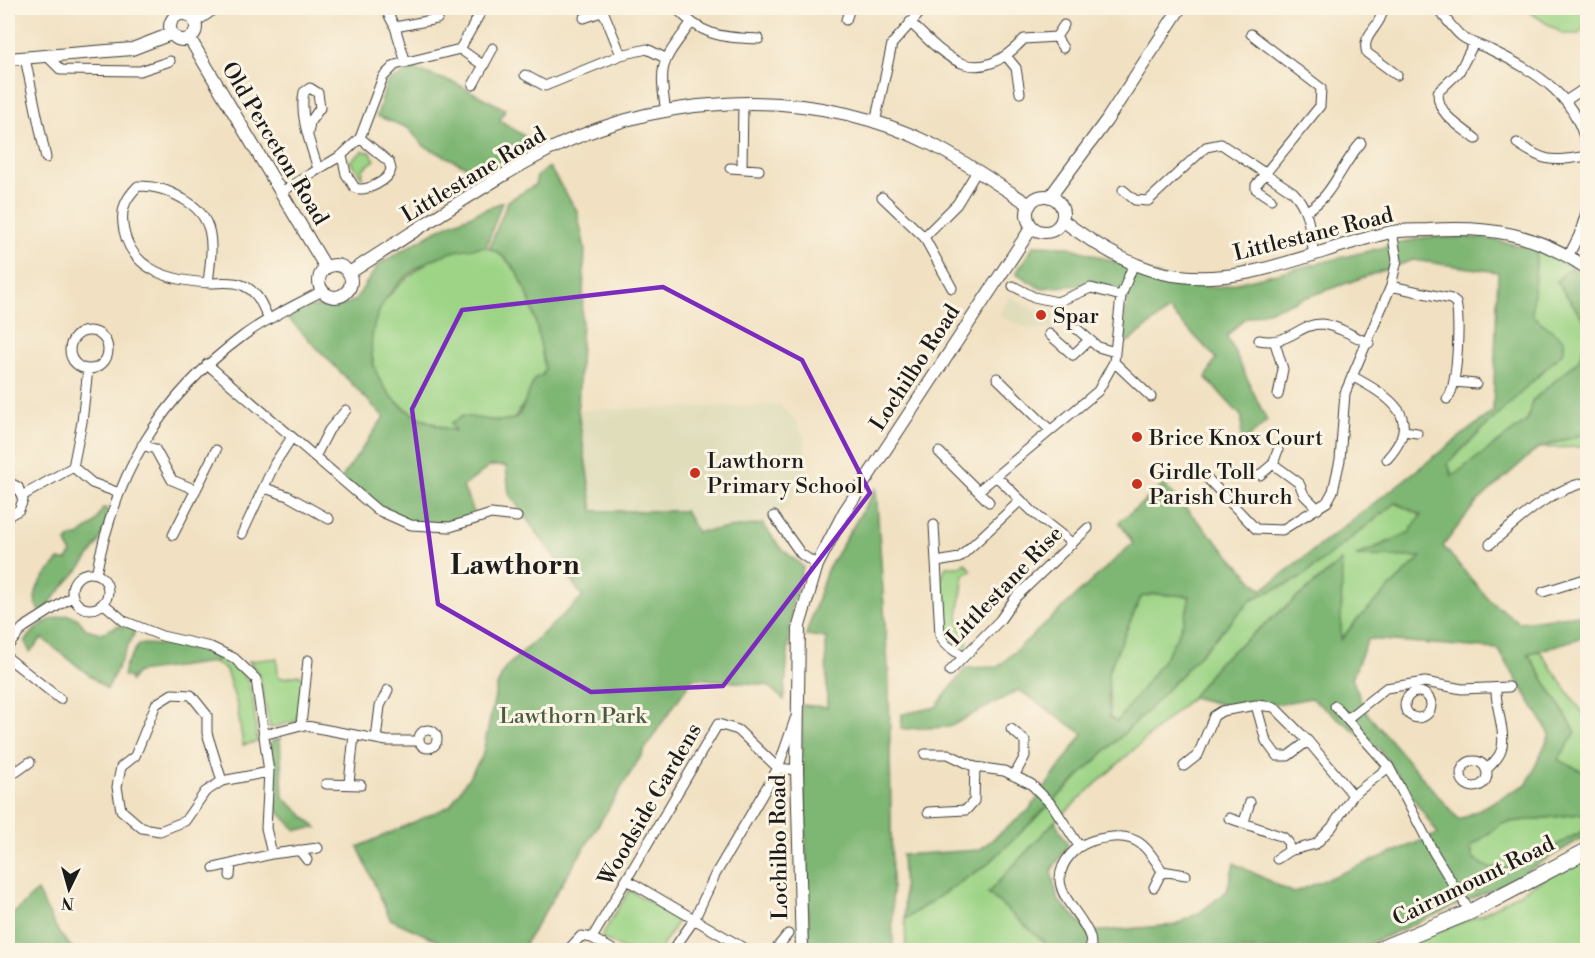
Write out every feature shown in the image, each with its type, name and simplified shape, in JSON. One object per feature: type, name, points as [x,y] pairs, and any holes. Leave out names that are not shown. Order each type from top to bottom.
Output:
[{"type":"main road","name":"Cairnmount Road","points":[[1377,951],[1470,912],[1587,849]]},
{"type":"street","points":[[195,21],[214,8]]},
{"type":"street","points":[[377,8],[386,10],[396,27],[406,63]]},
{"type":"street","points":[[396,27],[437,19],[444,8]]},
{"type":"street","points":[[280,192],[342,155],[360,138],[383,77],[396,65],[460,49],[483,8]]},
{"type":"street","points":[[676,8],[691,23],[717,37],[759,39]]},
{"type":"street","points":[[846,20],[850,8]]},
{"type":"street","points":[[875,123],[892,44],[924,8]]},
{"type":"street","points":[[1054,200],[1036,199],[1030,205],[1027,215],[1032,226],[1041,232],[1059,224],[1054,200],[1180,8]]},
{"type":"street","points":[[1383,8],[1382,19],[1365,40],[1364,47],[1367,52],[1397,75]]},
{"type":"street","points":[[1437,8],[1454,30],[1552,86],[1567,100],[1581,124],[1587,155],[1548,160],[1539,158],[1517,143]]},
{"type":"street","points":[[584,18],[603,9],[621,55]]},
{"type":"street","points":[[178,15],[189,15],[195,21],[197,29],[190,39],[181,41],[171,34],[171,21],[178,15]]},
{"type":"street","points":[[910,22],[939,51],[955,60],[985,66],[1007,57],[1024,39],[1056,37]]},
{"type":"street","points":[[666,112],[660,77],[665,58],[691,23]]},
{"type":"street","points":[[1056,37],[1064,25]]},
{"type":"street","points":[[9,59],[132,49],[171,34]]},
{"type":"street","points":[[1251,34],[1321,88],[1322,96],[1320,106],[1256,185],[1256,189],[1271,200]]},
{"type":"street","points":[[1056,37],[1063,48]]},
{"type":"street","name":"Old Perceton Road","points":[[190,39],[326,268]]},
{"type":"street","points":[[1474,43],[1459,72],[1438,92],[1438,104],[1442,111],[1476,139]]},
{"type":"street","points":[[474,86],[493,48]]},
{"type":"street","points":[[460,49],[484,66]]},
{"type":"street","points":[[525,75],[545,86],[621,55],[647,49],[665,58]]},
{"type":"street","points":[[113,51],[114,71]]},
{"type":"street","points":[[47,56],[61,70],[140,71],[170,61]]},
{"type":"street","points":[[1007,57],[1016,68],[1020,93]]},
{"type":"street","points":[[25,58],[46,158]]},
{"type":"street","points":[[1567,100],[1587,86]]},
{"type":"street","points":[[742,168],[743,103]]},
{"type":"street","name":"Littlestane Road","points":[[349,273],[527,161],[605,126],[703,104],[784,103],[818,108],[875,123],[932,145],[1030,205]]},
{"type":"street","points":[[308,134],[318,170]]},
{"type":"street","points":[[342,155],[346,174],[355,188],[367,189],[388,177],[391,173],[389,162],[360,138]]},
{"type":"street","points":[[1123,190],[1135,200],[1148,201],[1206,147],[1215,143],[1221,144],[1293,192],[1306,212],[1314,256]]},
{"type":"street","points":[[1306,212],[1321,204],[1350,155],[1361,143]]},
{"type":"street","points":[[730,168],[759,170]]},
{"type":"street","points":[[924,237],[957,204],[976,171]]},
{"type":"street","points":[[208,283],[212,248],[209,228],[199,208],[157,186],[138,186],[126,198],[121,216],[126,240],[138,258],[154,273],[188,282],[208,283],[241,284],[256,293],[269,320]]},
{"type":"street","points":[[882,197],[924,237],[952,288]]},
{"type":"street","points":[[1569,255],[1579,235],[1587,206]]},
{"type":"street","name":"Littlestane Road","points":[[1059,224],[1134,262],[1162,273],[1200,277],[1248,274],[1392,232],[1472,227],[1505,232],[1569,255],[1587,268]]},
{"type":"street","name":"Lochilbo Road","points":[[802,951],[797,770],[799,626],[817,565],[845,511],[1032,226]]},
{"type":"street","points":[[1207,478],[1256,529],[1282,530],[1327,502],[1333,491],[1340,460],[1345,393],[1369,344],[1391,286],[1397,260],[1392,232]]},
{"type":"street","points":[[978,491],[1098,392],[1115,357],[1121,296],[1134,262]]},
{"type":"street","points":[[339,266],[349,273],[350,284],[342,295],[332,297],[322,291],[319,281],[326,268],[339,266]]},
{"type":"street","points":[[1013,286],[1034,297],[1057,302],[1091,288],[1121,296]]},
{"type":"street","points":[[1391,286],[1451,299],[1456,303],[1455,382],[1447,399]]},
{"type":"street","points":[[96,574],[119,493],[141,445],[184,385],[244,335],[322,291]]},
{"type":"street","points":[[1259,340],[1275,343],[1318,324],[1332,325],[1369,344]]},
{"type":"street","points":[[1077,329],[1115,357],[1151,398]]},
{"type":"street","points":[[85,331],[99,334],[108,347],[104,361],[88,369],[74,362],[69,349],[74,338],[85,331]]},
{"type":"street","points":[[1049,334],[1073,356],[1089,340]]},
{"type":"street","points":[[1275,343],[1283,369],[1278,395]]},
{"type":"street","points":[[207,364],[377,510],[411,525],[450,527],[491,514],[516,517]]},
{"type":"street","points":[[22,496],[73,466],[82,422],[88,369]]},
{"type":"street","points":[[1352,376],[1393,403],[1401,413],[1404,431],[1397,448],[1387,459]]},
{"type":"street","points":[[997,378],[1050,430]]},
{"type":"street","points":[[1455,382],[1476,384]]},
{"type":"street","points":[[315,457],[329,430],[346,410]]},
{"type":"street","points":[[1404,431],[1418,433]]},
{"type":"street","points":[[242,534],[275,463],[292,437]]},
{"type":"street","points":[[141,445],[154,449],[172,480],[196,490]]},
{"type":"street","points":[[173,535],[216,450]]},
{"type":"street","points":[[1260,475],[1273,464],[1278,450]]},
{"type":"street","points":[[939,452],[989,502]]},
{"type":"street","points":[[1273,464],[1299,483],[1304,495],[1318,509]]},
{"type":"street","points":[[73,466],[92,483],[119,493]]},
{"type":"street","name":"Littlestane Rise","points":[[996,476],[1072,543]]},
{"type":"street","points":[[8,482],[18,487],[22,496],[19,510],[8,516]]},
{"type":"street","points":[[1490,544],[1537,504],[1567,486],[1587,482]]},
{"type":"street","points":[[265,488],[288,496],[329,519]]},
{"type":"street","points":[[938,562],[959,558],[1021,500]]},
{"type":"street","points":[[774,516],[801,554],[817,565]]},
{"type":"street","points":[[934,525],[938,562],[940,635],[945,644],[962,656]]},
{"type":"street","name":"Littlestane Rise","points":[[950,671],[962,656],[1000,620],[1016,597],[1088,528]]},
{"type":"street","points":[[84,574],[96,574],[105,581],[108,588],[103,603],[96,608],[84,608],[73,596],[74,584],[84,574]]},
{"type":"street","points":[[1543,592],[1587,578]]},
{"type":"street","points":[[8,646],[23,628],[73,596]]},
{"type":"street","points":[[103,603],[124,621],[162,636],[211,647],[234,658],[256,679],[262,735],[269,772],[266,828],[272,854]]},
{"type":"street","points":[[8,658],[60,699]]},
{"type":"street","points":[[301,725],[308,660]]},
{"type":"street","points":[[1423,693],[1425,682]]},
{"type":"street","points":[[1348,718],[1386,687],[1425,682],[1462,689],[1509,687]]},
{"type":"street","points":[[1486,770],[1501,753],[1503,737],[1495,706],[1496,688]]},
{"type":"street","points":[[376,739],[380,706],[388,690]]},
{"type":"street","points":[[222,781],[207,733],[207,715],[191,695],[172,694],[156,704],[135,756],[121,767],[117,787],[121,810],[142,828],[160,831],[185,821],[205,792],[222,781],[269,772]]},
{"type":"street","points":[[1256,705],[1266,741],[1277,756],[1288,756],[1308,741]]},
{"type":"street","points":[[1184,766],[1198,754],[1214,716],[1222,711],[1256,705],[1274,707],[1308,741],[1353,795]]},
{"type":"street","points":[[1335,706],[1389,767],[1434,853],[1470,912]]},
{"type":"street","points":[[674,951],[694,920],[715,875],[778,768],[798,711]]},
{"type":"street","name":"Woodside Gardens","points":[[592,938],[718,724],[738,730],[778,768]]},
{"type":"street","points":[[262,735],[301,725],[376,739],[418,741]]},
{"type":"street","points":[[1011,729],[1024,741],[1025,756],[1014,776]]},
{"type":"street","points":[[349,783],[354,735]]},
{"type":"street","points":[[925,754],[948,754],[975,767],[1004,771],[1031,784],[1053,806],[1079,846]]},
{"type":"street","points":[[8,761],[16,771],[30,762]]},
{"type":"street","points":[[928,812],[966,810],[974,801],[975,767]]},
{"type":"street","points":[[1277,859],[1289,851],[1316,844],[1332,827],[1353,795],[1389,767]]},
{"type":"street","points":[[778,768],[797,770]]},
{"type":"street","points":[[326,784],[361,785]]},
{"type":"street","points":[[1244,822],[1250,802]]},
{"type":"street","points":[[1229,818],[1283,837],[1288,842],[1289,851]]},
{"type":"street","points":[[1091,951],[1089,936],[1067,904],[1061,883],[1066,860],[1079,846],[1107,837],[1129,837],[1147,846],[1162,871],[1186,875]]},
{"type":"street","points":[[214,868],[272,854],[318,848]]},
{"type":"street","points":[[299,850],[306,860]]},
{"type":"street","points":[[230,876],[231,864]]},
{"type":"street","points":[[1154,887],[1162,871]]},
{"type":"street","points":[[627,879],[747,951]]},
{"type":"street","points":[[775,951],[788,934]]},
{"type":"street","points":[[568,951],[581,936],[592,938],[613,951]]},
{"type":"highlighted area","points":[[663,287],[802,360],[870,493],[723,686],[591,692],[438,604],[412,409],[462,310]]},
{"type":"shaded area","points":[[1010,296],[1034,310],[1056,313],[1057,329],[1027,328],[999,316]]},
{"type":"shaded area","name":"Lawthorn Primary School","points":[[780,405],[796,421],[805,441],[806,462],[801,484],[782,514],[763,524],[697,532],[685,511],[593,511],[578,410]]},
{"type":"green space","points":[[1523,8],[1587,8],[1587,24],[1579,34],[1563,34]]},
{"type":"green space","points":[[412,69],[455,83],[505,109],[500,120],[540,147],[458,196],[467,167],[424,146],[408,128],[377,116],[387,82]]},
{"type":"green space","points":[[363,151],[370,152],[375,160],[363,169],[362,177],[350,161]]},
{"type":"green space","name":"Lawthorn Park","points":[[549,167],[577,211],[585,249],[578,410],[593,511],[685,511],[697,532],[763,524],[780,547],[803,567],[792,605],[784,700],[767,685],[693,678],[657,730],[521,950],[446,950],[438,941],[390,919],[358,847],[450,806],[482,757],[497,686],[505,668],[583,597],[509,494],[506,466],[490,466],[463,487],[477,519],[436,527],[403,522],[388,515],[341,479],[384,417],[287,317],[307,307],[343,306],[355,300],[379,264],[441,228],[502,202],[486,247],[445,255],[411,273],[387,298],[374,327],[373,358],[385,388],[412,413],[455,431],[451,423],[463,416],[498,421],[514,419],[520,413],[535,378],[543,375],[545,370],[535,319],[523,284],[514,268],[503,256],[489,248],[508,201],[535,185],[537,176]]},
{"type":"green space","points":[[1426,237],[1483,238],[1537,249],[1532,315],[1564,340],[1564,351],[1448,463],[1452,476],[1527,421],[1532,401],[1578,361],[1587,341],[1587,433],[1538,448],[1475,504],[1443,546],[1490,601],[1519,622],[1587,614],[1587,636],[1528,654],[1576,732],[1558,760],[1584,772],[1587,770],[1587,813],[1502,823],[1471,847],[1473,859],[1489,868],[1517,866],[1587,829],[1587,835],[1505,884],[1355,950],[1047,950],[1044,942],[988,893],[1055,821],[1068,845],[1051,871],[1058,900],[1090,932],[1175,925],[1199,913],[1227,891],[1234,863],[1293,893],[1438,834],[1380,750],[1311,698],[1244,710],[1192,697],[1219,662],[1342,561],[1341,640],[1355,622],[1421,557],[1356,556],[1409,533],[1421,515],[1396,503],[1299,579],[1252,599],[1147,711],[988,864],[905,919],[902,855],[979,850],[1029,810],[1083,734],[1019,690],[949,727],[901,729],[902,714],[936,707],[966,668],[998,667],[1133,543],[1119,522],[1164,485],[1262,590],[1493,411],[1498,272],[1413,260],[1244,319],[1227,336],[1267,421],[1241,444],[1242,417],[1206,378],[1216,358],[1169,310],[1128,342],[1123,336],[1128,292],[1095,284],[1040,288],[1016,273],[1034,245],[1066,246],[1181,283],[1216,288]],"holes":[[[1154,594],[1190,596],[1180,630],[1171,647],[1117,722],[1109,717],[1108,672],[1141,597]],[[1368,639],[1498,649],[1550,734],[1527,784],[1459,820],[1365,711],[1352,678]]]},
{"type":"green space","points":[[486,247],[501,255],[513,267],[522,282],[535,317],[545,370],[514,419],[455,432],[413,415],[386,392],[376,373],[370,347],[372,330],[382,303],[401,283],[432,259],[461,248]]},
{"type":"green space","points":[[1537,249],[1572,267],[1556,281],[1587,324],[1587,341],[1578,361],[1532,401],[1527,421],[1452,477],[1448,463],[1564,351],[1564,340],[1532,315]]},
{"type":"green space","points":[[1572,267],[1587,280],[1587,324],[1556,281]]},
{"type":"green space","points":[[1587,433],[1587,445],[1583,447],[1539,448]]},
{"type":"green space","points":[[876,488],[889,681],[893,950],[809,950],[801,705],[827,707],[826,638],[806,635],[827,570]]},
{"type":"green space","points":[[1395,503],[1421,515],[1409,533],[1358,555],[1422,556],[1355,622],[1340,641],[1341,561],[1219,662],[1192,697],[1055,821],[988,893],[1044,942],[1047,950],[906,950],[905,919],[988,864],[1147,711],[1252,599],[1299,579]]},
{"type":"green space","points":[[103,508],[107,508],[106,523],[93,551],[44,611],[38,610],[35,596],[40,583],[59,560],[67,560],[72,553],[67,546],[67,541],[74,536],[79,536],[95,523]]},
{"type":"green space","points":[[965,563],[972,570],[964,575],[958,617],[968,645],[962,650],[957,649],[943,637],[940,581],[946,567],[959,567]]},
{"type":"green space","points":[[1154,594],[1190,596],[1180,630],[1171,647],[1117,722],[1110,717],[1108,672],[1141,597]]},
{"type":"green space","points":[[68,615],[77,618],[86,629],[101,633],[118,626],[132,627],[135,632],[107,689],[42,638],[30,652],[25,642],[34,631],[54,618]]},
{"type":"green space","points":[[139,644],[168,645],[200,650],[217,657],[217,660],[137,672],[130,681],[129,677],[123,676],[125,666]]},
{"type":"green space","points":[[1539,650],[1587,719],[1587,770],[1584,772],[1557,761],[1576,732],[1528,654]]},
{"type":"green space","points":[[209,652],[225,658],[236,666],[250,686],[257,742],[243,745],[237,705],[226,670],[214,662],[217,657]]},
{"type":"green space","points":[[277,658],[278,676],[285,678],[300,675],[304,679],[296,721],[270,728],[259,676],[249,661]]},
{"type":"green space","points":[[280,738],[283,797],[317,828],[296,830],[275,808],[270,747],[272,741]]},
{"type":"green space","points":[[1587,813],[1587,829],[1517,866],[1489,868],[1473,859],[1471,847],[1502,823]]},
{"type":"green space","points":[[1587,854],[1587,950],[1392,950],[1481,915]]},
{"type":"green space","points":[[629,890],[679,919],[660,950],[624,950],[601,937]]},
{"type":"green space","points":[[37,891],[59,933],[74,950],[8,950],[8,919]]},
{"type":"waterway","points":[[8,19],[10,8]]},
{"type":"place","name":"Spar","points":[[1041,315]]},
{"type":"place","name":"Brice Knox Court","points":[[1137,437]]},
{"type":"place","name":"Lawthorn Primary School","points":[[695,473]]},
{"type":"place","name":"Girdle Toll Parish Church","points":[[1137,484]]},
{"type":"district","name":"Lawthorn","points":[[515,564]]}]
